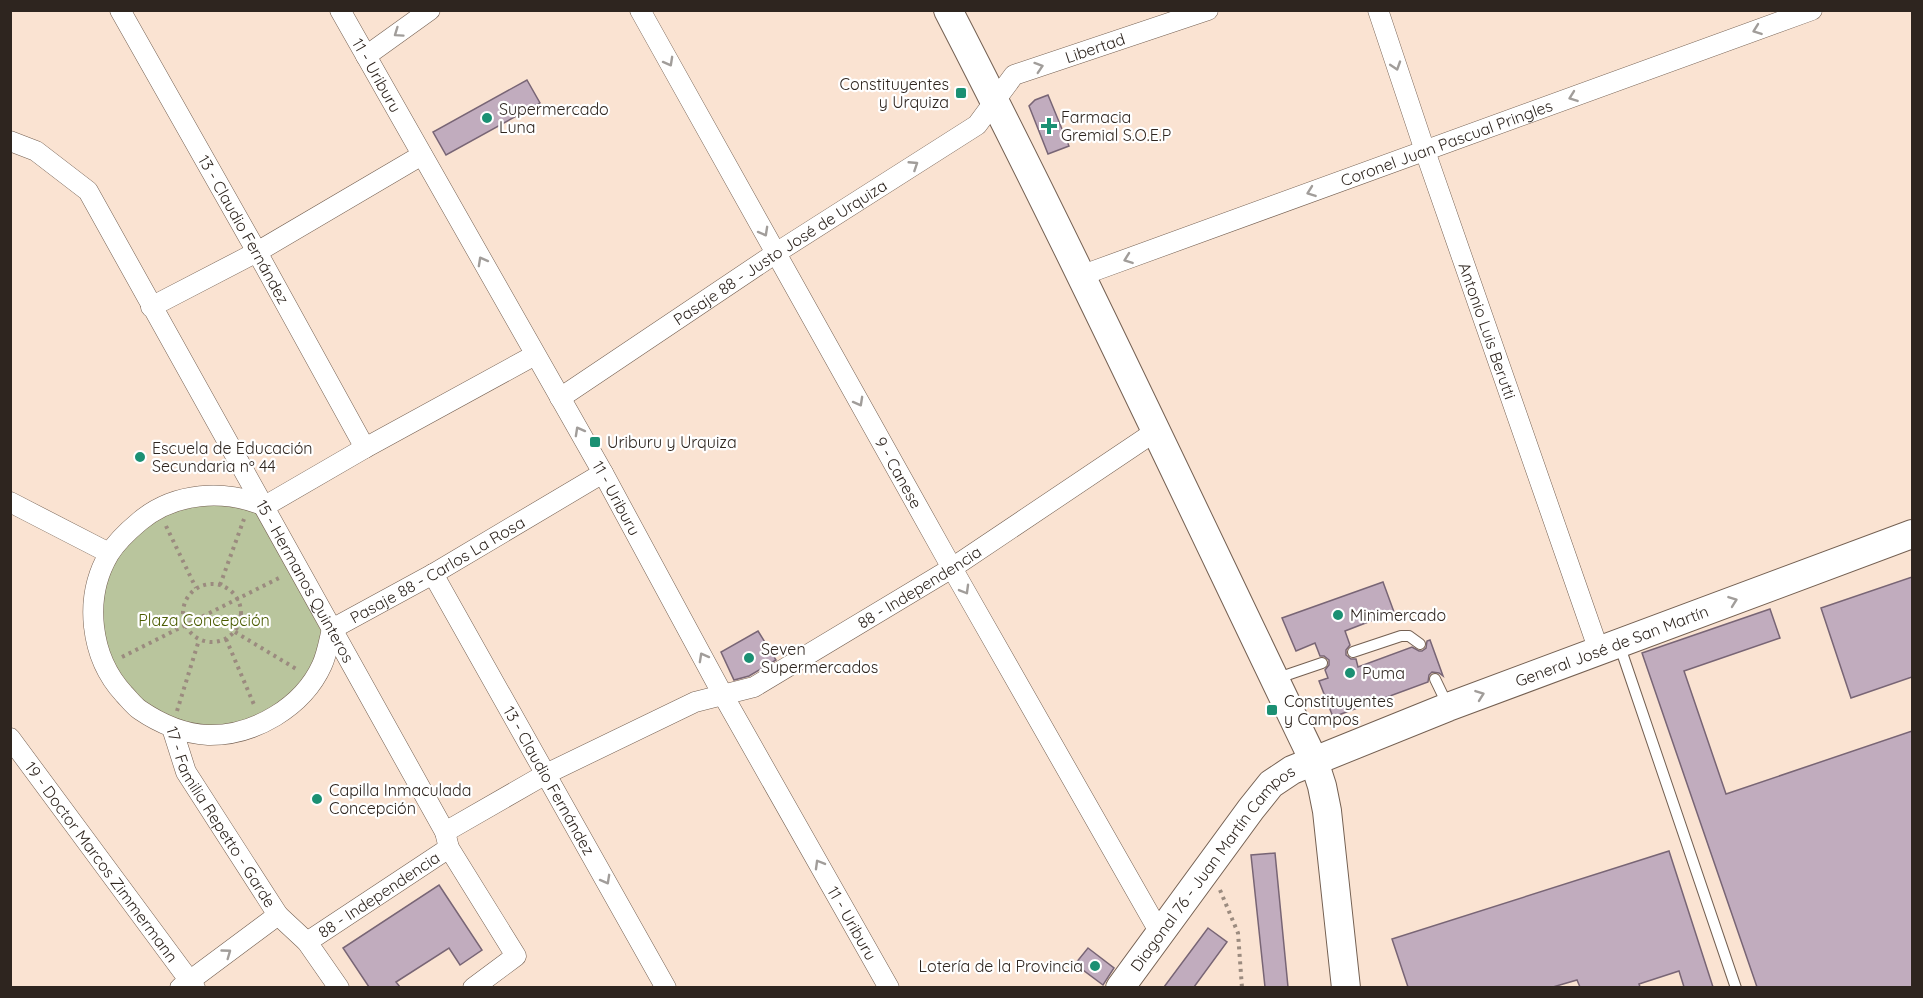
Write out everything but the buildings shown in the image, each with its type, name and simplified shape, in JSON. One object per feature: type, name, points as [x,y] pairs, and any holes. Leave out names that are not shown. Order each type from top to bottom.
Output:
[{"type":"main road","points":[[948,10],[995,101],[1156,431],[1314,761],[1327,811],[1346,987]]},
{"type":"main road","name":"General José de San Martín","points":[[1314,761],[1448,707],[1912,534]]},
{"type":"main road","name":"Diagonal 76 - Juan Martín Campos","points":[[1120,987],[1271,784],[1292,770],[1314,761]]},
{"type":"street","name":"13 - Claudio Fernández","points":[[120,10],[365,448]]},
{"type":"street","name":"11 - Uriburu","points":[[340,10],[603,473],[723,695],[889,987]]},
{"type":"street","points":[[366,56],[430,10]]},
{"type":"street","name":"9 - Canese","points":[[640,10],[952,568],[1160,933]]},
{"type":"street","name":"Libertad","points":[[995,101],[1014,75],[1208,10]]},
{"type":"street","name":"Antonio Luis Berutti","points":[[1378,10],[1425,151],[1609,647]]},
{"type":"street","name":"Coronel Juan Pascual Pringles","points":[[1080,276],[1812,10]]},
{"type":"street","name":"Pasaje 88 - Justo José de Urquiza","points":[[560,398],[776,253],[977,125],[995,101]]},
{"type":"street","name":"15 - Hermanos Quinteros","points":[[10,141],[36,151],[88,191],[258,503],[299,569],[447,840],[516,956],[472,987]]},
{"type":"street","points":[[152,308],[257,252],[422,155]]},
{"type":"street","points":[[258,503],[536,355]]},
{"type":"street","name":"88 - Independencia","points":[[307,942],[447,840],[546,774],[694,702],[754,687],[952,568],[1156,431]]},
{"type":"street","name":"Pasaje 88 - Carlos La Rosa","points":[[172,728],[207,735],[243,731],[275,717],[302,694],[322,665],[332,629],[433,574],[603,473]]},
{"type":"street","name":"17 - Familia Repetto - Garde","points":[[258,503],[227,496],[188,497],[152,512],[122,536],[101,569],[92,607],[96,645],[112,681],[138,709],[172,728],[186,772],[278,915],[307,942],[339,987]]},
{"type":"street","points":[[10,502],[110,553]]},
{"type":"street","name":"13 - Claudio Fernández","points":[[433,574],[666,987]]},
{"type":"street","name":"19 - Doctor Marcos Zimmermann","points":[[10,738],[188,985]]},
{"type":"street","points":[[188,985],[278,915]]},
{"type":"lane","points":[[1353,652],[1401,636],[1409,636],[1420,644]]},
{"type":"lane","points":[[1609,647],[1736,987]]},
{"type":"lane","points":[[1275,679],[1322,663]]},
{"type":"lane","points":[[1435,679],[1448,707]]},
{"type":"path","points":[[220,585],[258,503]]},
{"type":"path","points":[[158,509],[196,588]]},
{"type":"path","points":[[105,665],[299,569]]},
{"type":"path","points":[[208,584],[220,585],[233,593],[237,599],[240,619],[235,632],[226,639],[212,643],[199,640],[190,634],[185,626],[182,614],[184,602],[196,588],[208,584]]},
{"type":"path","points":[[235,632],[313,678]]},
{"type":"path","points":[[226,639],[262,723]]},
{"type":"path","points":[[172,728],[199,640]]},
{"type":"path","points":[[1209,866],[1238,933],[1242,987]]},
{"type":"green space","name":"Plaza Concepción","points":[[188,497],[251,501],[332,629],[322,665],[275,717],[207,735],[138,709],[96,645],[109,553]]},
{"type":"place","name":"Constituyentes y Urquiza","points":[[961,93]]},
{"type":"place","name":"Supermercado Luna","points":[[487,118]]},
{"type":"place","name":"Farmacia Gremial S.O.E.P","points":[[1049,126]]},
{"type":"place","name":"Uriburu y Urquiza","points":[[595,442]]},
{"type":"place","name":"Escuela de Educación Secundaria nº 44","points":[[140,457]]},
{"type":"place","name":"Minimercado","points":[[1338,615]]},
{"type":"place","name":"Seven Supermercados","points":[[749,658]]},
{"type":"place","name":"Puma","points":[[1350,673]]},
{"type":"place","name":"Constituyentes y Campos","points":[[1272,710]]},
{"type":"place","name":"Capilla Inmaculada Concepción","points":[[317,799]]},
{"type":"place","name":"Lotería de la Provincia","points":[[1095,966]]}]
